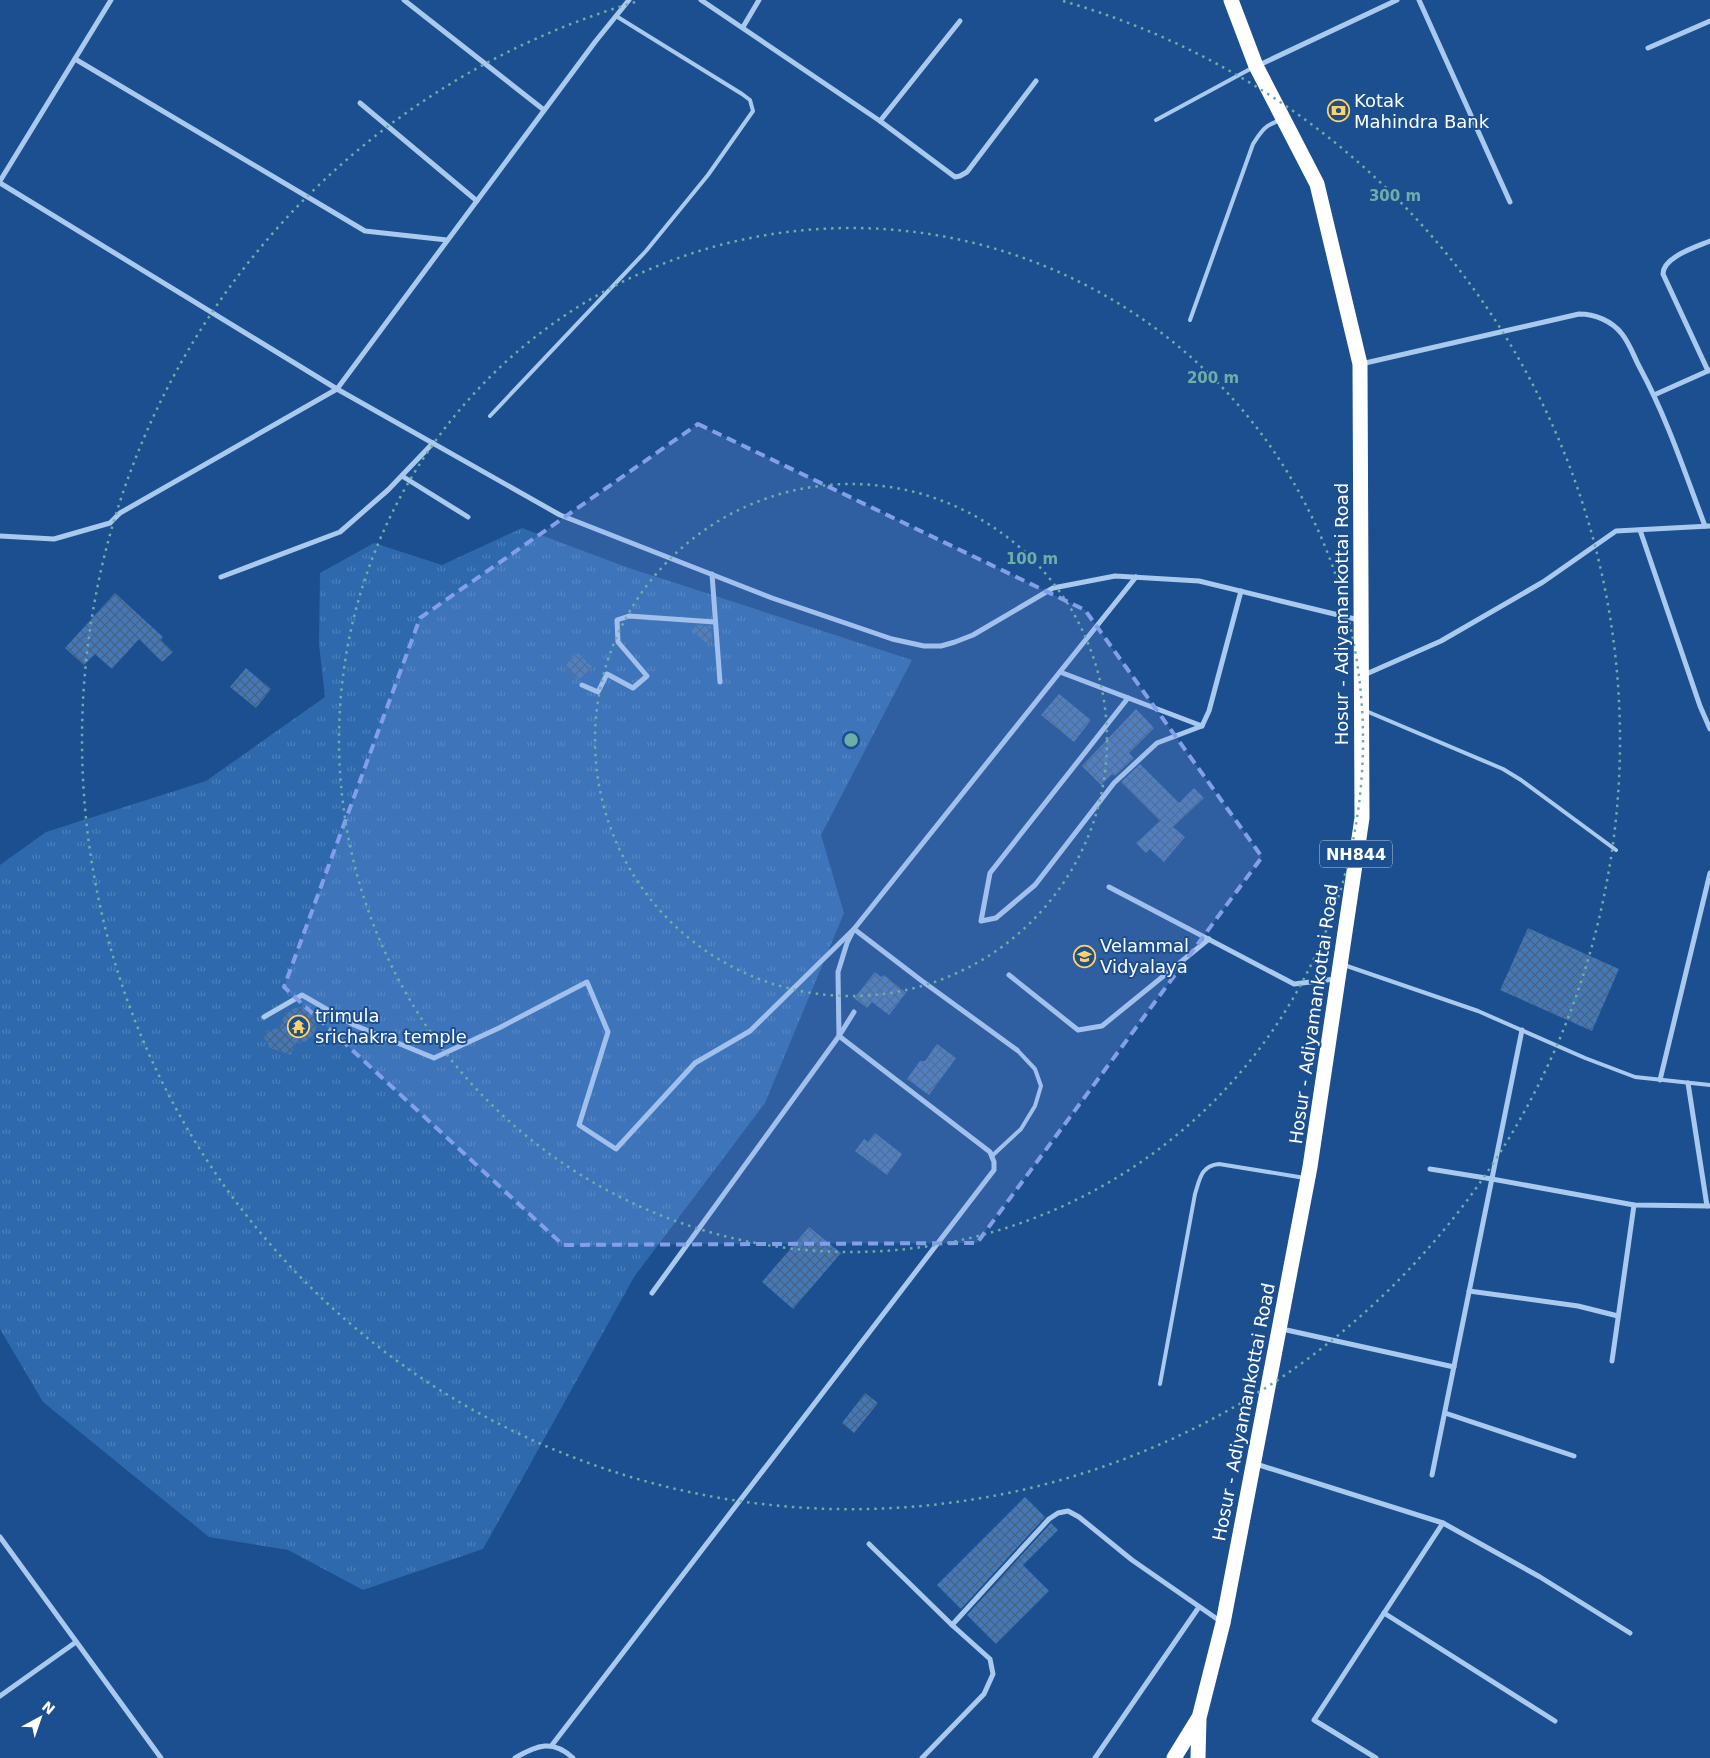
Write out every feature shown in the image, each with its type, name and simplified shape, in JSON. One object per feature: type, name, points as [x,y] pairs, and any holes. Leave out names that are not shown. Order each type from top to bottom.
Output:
[{"type":"highway","name":"Hosur - Adiyamankottai Road","points":[[1198,1758],[1199,1718],[1223,1623],[1308,1178],[1362,818],[1360,364],[1316,184],[1256,66],[1230,0]]},
{"type":"highway","name":"Hosur - Adiyamankottai Road","points":[[1174,1758],[1199,1718]]},
{"type":"street","points":[[111,0],[0,182],[337,389],[560,515],[772,598],[883,636],[924,646],[941,646],[973,635],[1053,588],[1115,576],[1199,581],[1361,620]]},
{"type":"street","points":[[404,0],[544,110]]},
{"type":"street","points":[[0,536],[54,539],[110,522],[120,513],[337,389],[544,110],[629,0]]},
{"type":"street","points":[[701,0],[880,121],[955,177],[967,172],[1036,82]]},
{"type":"street","points":[[743,27],[759,0]]},
{"type":"street","points":[[1256,66],[1397,0]]},
{"type":"street","points":[[1419,0],[1510,202]]},
{"type":"street","points":[[880,121],[960,21]]},
{"type":"street","points":[[1648,48],[1710,21]]},
{"type":"street","points":[[75,59],[365,231],[447,240]]},
{"type":"street","points":[[360,103],[477,201]]},
{"type":"street","points":[[1654,395],[1709,371],[1663,274],[1663,270],[1670,260],[1710,241]]},
{"type":"street","points":[[1360,364],[1579,314],[1588,314],[1602,319],[1622,335],[1654,395],[1708,526],[1616,531],[1543,582],[1442,641],[1361,676]]},
{"type":"street","points":[[222,577],[340,532],[388,490],[433,443]]},
{"type":"street","points":[[402,476],[468,517]]},
{"type":"street","points":[[1640,530],[1700,706],[1710,729]]},
{"type":"street","points":[[712,574],[714,622],[720,682]]},
{"type":"street","points":[[264,1016],[302,994],[354,1025],[434,1058],[499,1028],[587,982],[608,1032],[579,1125],[616,1149],[695,1063],[750,1031],[854,928],[1136,577]]},
{"type":"street","points":[[1128,698],[990,873],[981,921],[996,918],[1034,885],[1114,783],[1158,743],[1202,726],[1209,711],[1241,591]]},
{"type":"street","points":[[582,685],[598,692],[607,674],[633,688],[647,676],[618,642],[617,620],[629,616],[714,622]]},
{"type":"street","points":[[1060,672],[1202,726]]},
{"type":"street","points":[[1660,1080],[1710,873]]},
{"type":"street","points":[[1109,887],[1294,984],[1339,971]]},
{"type":"street","points":[[839,1036],[838,972],[847,942],[854,928]]},
{"type":"street","points":[[854,928],[922,981],[1017,1050]]},
{"type":"street","points":[[1008,975],[1078,1030],[1102,1026],[1209,940]]},
{"type":"street","points":[[652,1293],[839,1036],[854,1012]]},
{"type":"street","points":[[1432,1474],[1522,1030]]},
{"type":"street","points":[[552,1745],[994,1170],[993,1156],[839,1036]]},
{"type":"street","points":[[1430,1169],[1492,1178],[1634,1205],[1709,1206],[1688,1082]]},
{"type":"street","points":[[1612,1362],[1634,1205]]},
{"type":"street","points":[[1469,1292],[1578,1306],[1618,1316]]},
{"type":"street","points":[[1279,1329],[1454,1367]]},
{"type":"street","points":[[1445,1413],[1574,1456]]},
{"type":"street","points":[[1253,1463],[1443,1523],[1540,1577],[1630,1633]]},
{"type":"street","points":[[952,1625],[1049,1519],[1058,1513],[1068,1511],[1079,1517],[1132,1560],[1223,1623]]},
{"type":"street","points":[[1376,1758],[1314,1720],[1443,1523]]},
{"type":"street","points":[[0,1536],[161,1758]]},
{"type":"street","points":[[869,1544],[952,1625],[990,1659],[993,1674],[984,1694],[922,1758]]},
{"type":"street","points":[[1095,1758],[1199,1607]]},
{"type":"street","points":[[1384,1613],[1555,1721]]},
{"type":"street","points":[[0,1696],[76,1642]]},
{"type":"street","points":[[515,1758],[535,1748],[552,1745],[564,1750],[573,1758]]},
{"type":"lane","points":[[490,416],[646,251],[708,176],[753,111],[750,100],[742,94],[616,16]]},
{"type":"lane","points":[[1156,120],[1256,66]]},
{"type":"lane","points":[[1190,320],[1253,144],[1268,124],[1283,119]]},
{"type":"lane","points":[[1361,709],[1503,769],[1521,780],[1616,850]]},
{"type":"lane","points":[[1339,971],[1478,1011],[1585,1058],[1635,1077],[1710,1085]]},
{"type":"lane","points":[[993,1156],[1021,1129],[1035,1106],[1041,1086],[1035,1069],[1017,1050]]},
{"type":"lane","points":[[1160,1384],[1194,1194],[1200,1176],[1205,1169],[1210,1165],[1219,1164],[1308,1178]]},
{"type":"highlighted area","points":[[698,424],[1085,610],[1262,857],[977,1243],[563,1245],[284,987],[420,618]]},
{"type":"green space","points":[[522,528],[626,567],[912,660],[821,835],[844,913],[765,1103],[634,1277],[483,1549],[363,1590],[288,1550],[209,1537],[43,1402],[0,1329],[0,865],[46,832],[206,781],[325,697],[319,644],[320,573],[374,543],[442,565]]},
{"type":"building","points":[[115,593],[163,637],[161,640],[173,652],[162,662],[139,639],[112,669],[95,654],[84,665],[65,648]]},
{"type":"building","points":[[697,625],[711,626],[712,640],[708,645],[692,630]]},
{"type":"building","points":[[578,653],[593,668],[579,681],[565,665]]},
{"type":"building","points":[[246,668],[271,689],[256,708],[230,687]]},
{"type":"building","points":[[1059,694],[1091,720],[1074,742],[1041,715]]},
{"type":"building","points":[[1136,709],[1154,728],[1129,753],[1134,758],[1115,776],[1112,774],[1101,785],[1082,766]]},
{"type":"building","points":[[1140,764],[1179,803],[1194,788],[1204,798],[1173,827],[1185,837],[1164,862],[1150,849],[1146,853],[1136,843],[1160,821],[1121,782]]},
{"type":"building","points":[[1528,928],[1619,969],[1592,1031],[1500,990]]},
{"type":"building","points":[[875,972],[881,977],[884,975],[906,993],[889,1015],[872,1002],[867,1008],[854,998]]},
{"type":"building","name":"trimula srichakra temple","points":[[301,1007],[311,1012],[315,1017],[317,1023],[314,1034],[306,1041],[295,1044],[291,1055],[270,1048],[263,1035],[267,1034],[266,1031],[280,1028],[285,1013]]},
{"type":"building","points":[[937,1044],[956,1058],[929,1095],[907,1079],[920,1061],[925,1061]]},
{"type":"building","points":[[875,1133],[902,1154],[887,1175],[855,1151],[864,1139],[868,1142]]},
{"type":"building","points":[[809,1227],[841,1253],[793,1309],[762,1282]]},
{"type":"building","points":[[865,1393],[878,1403],[854,1433],[842,1423]]},
{"type":"building","points":[[1025,1497],[1045,1517],[961,1609],[937,1585]]},
{"type":"building","points":[[1051,1523],[1058,1530],[1023,1565],[1049,1591],[996,1644],[967,1615]]},
{"type":"place","name":"Kotak Mahindra Bank","points":[[1338,111]]},
{"type":"place","name":"Velammal Vidyalaya","points":[[1084,956]]},
{"type":"place","name":"trimula srichakra temple","points":[[299,1026]]}]
